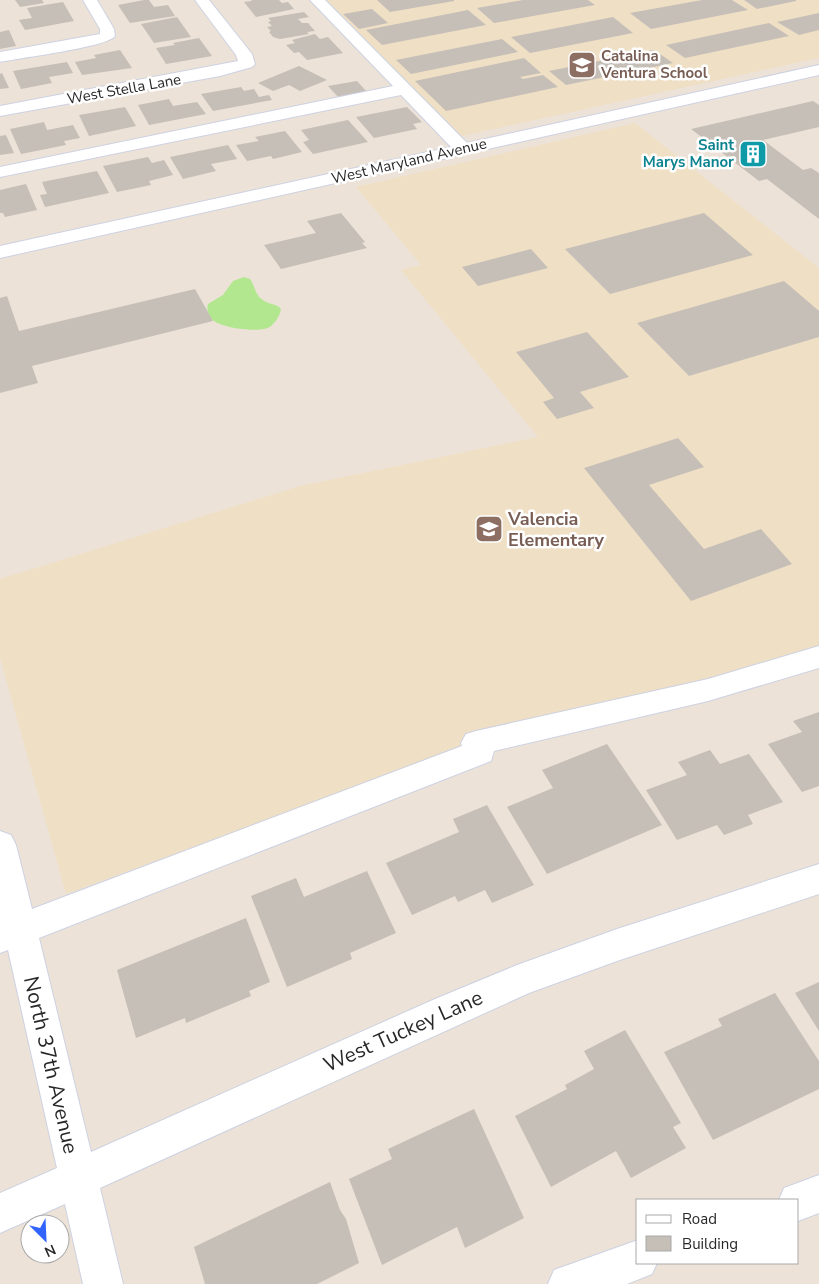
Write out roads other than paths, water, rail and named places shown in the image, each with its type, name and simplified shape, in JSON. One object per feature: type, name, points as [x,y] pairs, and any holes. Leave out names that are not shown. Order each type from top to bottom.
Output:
[{"type":"street","points":[[0,57],[97,40],[108,36],[107,29],[90,0]]},
{"type":"street","name":"West Stella Lane","points":[[0,111],[220,71],[247,64],[244,54],[202,0]]},
{"type":"street","points":[[317,0],[463,149]]},
{"type":"street","name":"West Maryland Avenue","points":[[0,252],[819,70]]},
{"type":"street","points":[[0,172],[404,89]]},
{"type":"street","points":[[10,934],[480,752],[476,743],[708,690],[819,657]]},
{"type":"street","name":"North 37th Avenue","points":[[0,846],[10,934],[78,1177],[103,1284]]},
{"type":"street","name":"West Tuckey Lane","points":[[0,1213],[520,980],[588,955],[776,895],[819,879]]},
{"type":"street","points":[[799,1202],[819,1194]]},
{"type":"street","points":[[568,1284],[636,1261]]},
{"type":"place","name":"Catalina Ventura School","points":[[582,65]]},
{"type":"place","name":"Saint Marys Manor","points":[[753,154]]},
{"type":"place","name":"Valencia Elementary","points":[[489,529]]}]
